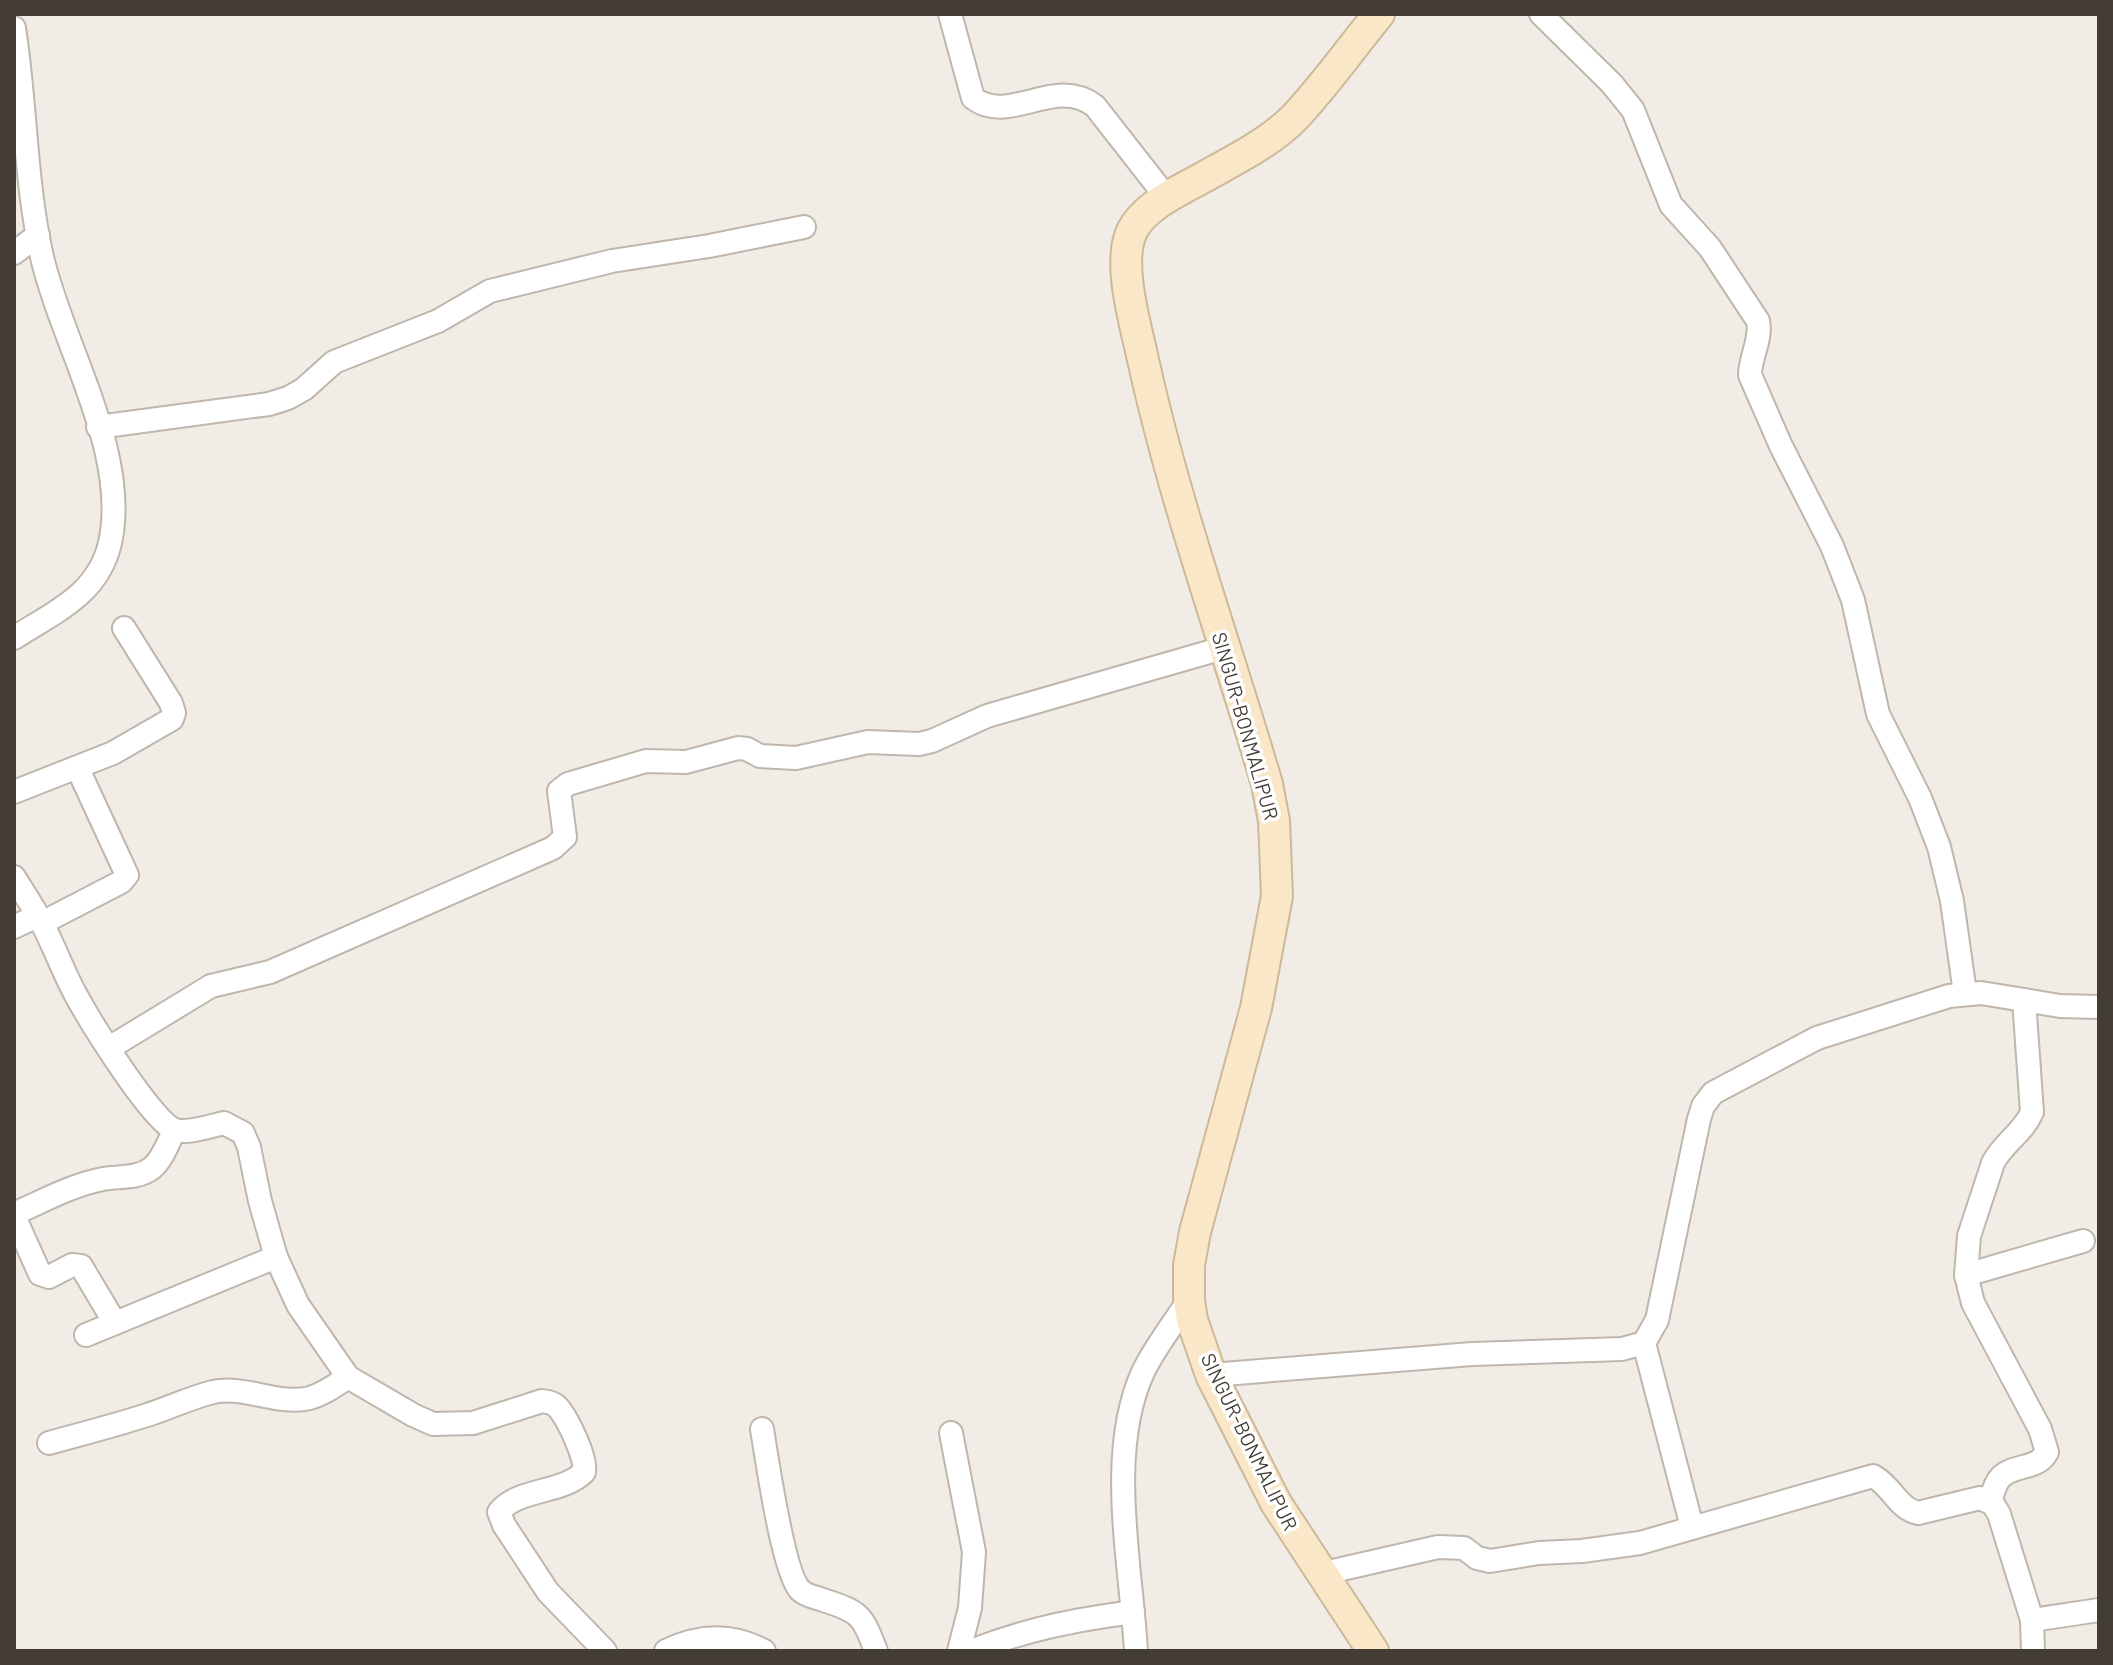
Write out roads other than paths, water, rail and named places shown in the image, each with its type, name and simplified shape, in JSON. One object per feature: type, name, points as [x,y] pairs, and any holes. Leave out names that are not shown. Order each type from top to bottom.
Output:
[{"type":"street","points":[[950,14],[973,98],[985,106],[1001,107],[1062,94],[1087,100],[1095,106],[1167,198]]},
{"type":"street","name":"SINGUR-BONMALIPUR","points":[[1373,1651],[1276,1503],[1211,1375],[1192,1320],[1189,1265],[1195,1232],[1256,1008],[1277,896],[1274,821],[1267,784],[1177,497],[1131,306],[1126,256],[1132,231],[1145,215],[1167,198],[1283,128],[1379,14]]},
{"type":"street","points":[[1541,14],[1612,84],[1633,110],[1671,205],[1710,248],[1758,321],[1750,375],[1781,446],[1832,546],[1853,600],[1878,714],[1920,798],[1939,847],[1952,901],[1965,993]]},
{"type":"street","points":[[14,28],[19,118],[38,235],[50,289],[98,427],[111,482],[113,518],[110,543],[93,582],[81,595],[14,638]]},
{"type":"street","points":[[98,427],[269,404],[304,389],[334,362],[438,321],[490,291],[612,261],[804,227]]},
{"type":"street","points":[[14,253],[38,235]]},
{"type":"street","points":[[14,792],[78,769],[168,723],[174,713],[171,703],[124,628]]},
{"type":"street","points":[[109,1048],[211,986],[270,972],[553,848],[565,837],[559,791],[568,784],[646,761],[686,762],[738,748],[760,756],[796,758],[868,742],[919,744],[987,716],[1223,648]]},
{"type":"street","points":[[14,927],[40,919],[121,882],[127,875],[78,769]]},
{"type":"street","points":[[14,877],[40,919],[76,996],[146,1101],[166,1124],[175,1130],[186,1130],[224,1123],[243,1133],[276,1257],[298,1305],[348,1377],[433,1424],[473,1423],[542,1401],[550,1402],[560,1410],[584,1458],[584,1472],[572,1481],[509,1504],[499,1512],[548,1592],[605,1651]]},
{"type":"street","points":[[1692,1527],[1644,1343],[1657,1320],[1699,1119],[1703,1106],[1713,1093],[1817,1038],[1965,993],[2060,1006],[2099,1007]]},
{"type":"street","points":[[1990,1502],[1999,1479],[2044,1458],[2047,1444],[1983,1325],[1966,1275],[1969,1236],[1993,1163],[1998,1153],[2027,1124],[2032,1112],[2024,1000]]},
{"type":"street","points":[[115,1323],[81,1266],[72,1265],[49,1277],[40,1274],[14,1215],[79,1186],[104,1179],[130,1177],[150,1170],[158,1162],[175,1130]]},
{"type":"street","points":[[1966,1275],[2083,1241]]},
{"type":"street","points":[[86,1335],[276,1257]]},
{"type":"street","points":[[1136,1651],[1123,1483],[1124,1444],[1143,1372],[1189,1300]]},
{"type":"street","points":[[1211,1375],[1472,1354],[1622,1349],[1644,1343]]},
{"type":"street","points":[[49,1443],[143,1417],[213,1392],[227,1390],[283,1399],[306,1399],[319,1395],[348,1377]]},
{"type":"street","points":[[762,1429],[794,1581],[807,1595],[851,1609],[859,1615],[876,1651]]},
{"type":"street","points":[[951,1433],[974,1552],[970,1608],[959,1651]]},
{"type":"street","points":[[1320,1574],[1438,1547],[1464,1548],[1477,1558],[1490,1561],[1640,1543],[1873,1476],[1884,1482],[1910,1511],[1918,1513],[1980,1498],[1990,1502],[1999,1514],[2032,1620],[2033,1651]]},
{"type":"street","points":[[2032,1620],[2099,1610]]},
{"type":"street","points":[[971,1651],[1012,1635],[1059,1623],[1133,1612]]},
{"type":"street","points":[[666,1651],[696,1639],[717,1637],[741,1641],[764,1651]]}]
